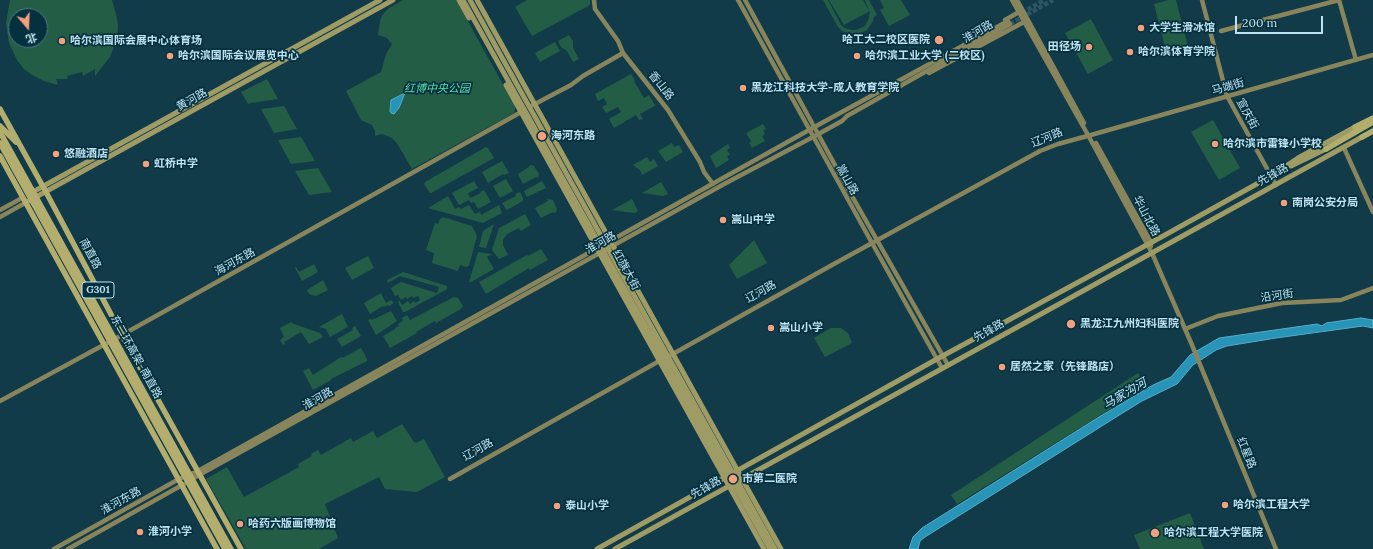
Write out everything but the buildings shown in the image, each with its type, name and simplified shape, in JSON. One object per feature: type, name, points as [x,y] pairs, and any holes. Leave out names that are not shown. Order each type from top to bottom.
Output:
[{"type":"highway","name":"南直路","points":[[0,109],[122,335],[199,473]]},
{"type":"highway","name":"先锋路","points":[[1356,128],[1373,118]]},
{"type":"highway","points":[[1326,149],[1373,123]]},
{"type":"highway","points":[[0,127],[22,148]]},
{"type":"highway","points":[[0,127],[3,142]]},
{"type":"highway","name":"先锋路","points":[[1362,138],[1373,131]]},
{"type":"highway","name":"东二环高架-南直路","points":[[0,132],[3,142],[225,549]]},
{"type":"highway","name":"东二环高架-南直路","points":[[3,142],[231,549]]},
{"type":"highway","name":"G301","points":[[0,156],[190,497],[217,549]]},
{"type":"highway","name":"G301","points":[[199,473],[240,549]]},
{"type":"highway","points":[[190,497],[195,503],[221,549]]},
{"type":"main road","name":"黄河路","points":[[44,189],[380,0]]},
{"type":"main road","name":"黄河路","points":[[0,210],[24,200],[393,0]]},
{"type":"main road","name":"红旗大街","points":[[459,0],[525,110]]},
{"type":"main road","name":"红旗大街","points":[[463,0],[666,357],[770,549]]},
{"type":"main road","name":"红旗大街","points":[[470,0],[525,110]]},
{"type":"main road","name":"红旗大街","points":[[477,0],[535,104],[603,245],[731,475],[764,549]]},
{"type":"main road","name":"香山路","points":[[594,0],[595,9],[618,41],[624,53],[668,110],[700,162],[704,172],[713,184]]},
{"type":"main road","name":"嵩山路","points":[[738,0],[942,368]]},
{"type":"main road","name":"嵩山路","points":[[745,0],[876,239],[948,365]]},
{"type":"main road","name":"宣庆街","points":[[1202,0],[1227,96],[1276,185]]},
{"type":"main road","points":[[1221,31],[1339,0],[1356,60]]},
{"type":"main road","points":[[883,93],[905,75],[1021,14],[1013,1]]},
{"type":"main road","name":"华山北路","points":[[1021,14],[1024,22],[1088,134]]},
{"type":"main road","name":"华山北路","points":[[1021,14],[1148,243],[1184,328]]},
{"type":"main road","name":"淮河路","points":[[199,473],[809,130],[883,93],[1009,22]]},
{"type":"main road","points":[[883,93],[910,84],[1024,22]]},
{"type":"main road","name":"海河东路","points":[[0,401],[104,345],[571,85],[583,76],[624,53]]},
{"type":"main road","name":"马端街","points":[[1088,134],[1373,55]]},
{"type":"main road","name":"淮河路","points":[[199,473],[813,137],[883,93]]},
{"type":"main road","name":"先锋路","points":[[597,549],[937,359],[1271,176],[1298,158],[1356,128]]},
{"type":"main road","name":"辽河路","points":[[449,478],[876,239],[1040,151],[1088,134]]},
{"type":"main road","name":"先锋路","points":[[616,549],[942,368],[1362,138]]},
{"type":"main road","points":[[1344,148],[1373,212]]},
{"type":"main road","points":[[1271,176],[1326,149]]},
{"type":"main road","name":"黄河路","points":[[0,217],[24,200]]},
{"type":"main road","name":"沿河街","points":[[1184,328],[1218,316],[1282,303],[1341,300],[1373,288]]},
{"type":"main road","name":"红星路","points":[[1184,328],[1276,549]]},
{"type":"main road","name":"淮河东路","points":[[54,549],[199,473]]},
{"type":"main road","name":"淮河东路","points":[[68,549],[181,482]]},
{"type":"main road","name":"红旗大街","points":[[735,483],[775,549]]},
{"type":"main road","name":"红旗大街","points":[[735,483],[781,549]]},
{"type":"green space","name":"哈尔滨国际会展中心体育场","points":[[10,0],[112,0],[118,26],[117,39],[110,57],[95,76],[95,69],[83,76],[82,72],[67,76],[68,79],[56,79],[58,85],[44,81],[32,75],[24,69],[17,60],[11,48],[48,48],[48,8],[9,8]]},
{"type":"green space","name":"红博中央公园","points":[[403,0],[456,0],[515,106],[514,113],[412,169],[398,145],[392,138],[382,134],[375,136],[375,131],[372,125],[361,120],[346,91],[381,72],[386,54],[392,44],[387,38],[378,35],[380,21],[382,15],[389,8]]},
{"type":"green space","points":[[527,0],[590,0],[590,5],[532,36],[515,7]]},
{"type":"green space","points":[[823,0],[828,0],[841,25],[851,30],[856,30],[865,26],[869,18],[870,11],[844,25],[829,0],[863,0],[869,11],[865,0],[869,0],[877,15],[874,17],[867,30],[858,34],[850,34],[842,31],[838,27]]},
{"type":"green space","points":[[880,0],[901,0],[910,15],[889,26],[880,10],[884,8]]},
{"type":"green space","points":[[1168,0],[1176,0],[1188,46],[1166,51],[1154,4]]},
{"type":"green space","name":"哈尔滨国际会展中心体育场","points":[[8,12],[8,36],[6,23]]},
{"type":"green space","name":"田径场","points":[[1091,19],[1113,60],[1088,74],[1065,33]]},
{"type":"green space","points":[[569,35],[573,41],[573,48],[579,59],[573,62],[567,51],[561,47],[558,41]]},
{"type":"green space","points":[[555,42],[560,51],[540,62],[535,53]]},
{"type":"green space","points":[[631,74],[644,98],[649,95],[655,105],[658,104],[640,114],[643,119],[639,120],[636,115],[614,128],[609,119],[621,112],[618,107],[606,113],[602,107],[607,104],[604,98],[598,101],[595,94]]},
{"type":"green space","points":[[267,79],[278,99],[248,104],[241,92]]},
{"type":"green space","points":[[284,106],[297,129],[274,133],[261,109]]},
{"type":"green space","points":[[1213,120],[1240,168],[1219,180],[1191,132]]},
{"type":"green space","points":[[763,124],[766,129],[763,130],[765,134],[762,136],[765,141],[752,148],[749,143],[751,141],[746,133]]},
{"type":"green space","points":[[301,137],[315,161],[291,164],[278,140]]},
{"type":"green space","points":[[672,143],[674,147],[679,145],[683,152],[666,162],[658,151]]},
{"type":"green space","points":[[728,144],[730,148],[727,150],[730,155],[727,156],[729,160],[716,168],[710,156]]},
{"type":"green space","points":[[486,147],[494,158],[430,193],[424,184],[425,182]]},
{"type":"green space","points":[[647,157],[650,162],[654,159],[658,166],[642,175],[640,170],[633,165]]},
{"type":"green space","points":[[502,161],[509,173],[503,174],[488,183],[482,172]]},
{"type":"green space","points":[[531,165],[534,166],[539,174],[538,178],[536,177],[523,184],[518,174]]},
{"type":"green space","points":[[318,168],[332,192],[309,195],[295,171]]},
{"type":"green space","points":[[506,179],[513,191],[500,198],[493,186]]},
{"type":"green space","points":[[474,181],[478,188],[468,193],[470,198],[484,190],[491,202],[478,209],[474,202],[471,203],[469,200],[459,205],[452,193]]},
{"type":"green space","points":[[542,181],[546,188],[527,197],[524,191]]},
{"type":"green space","points":[[661,182],[668,194],[663,196],[642,193]]},
{"type":"green space","points":[[520,192],[523,201],[507,210],[502,203],[516,196],[515,194]]},
{"type":"green space","points":[[448,196],[455,209],[459,207],[461,209],[469,205],[475,214],[480,212],[481,215],[499,205],[502,213],[483,223],[428,208]]},
{"type":"green space","points":[[547,199],[553,200],[557,209],[556,212],[541,218],[535,208],[548,201]]},
{"type":"green space","points":[[632,199],[638,211],[634,213],[612,210]]},
{"type":"green space","points":[[525,214],[531,225],[521,231],[519,228],[507,234],[503,240],[503,245],[508,255],[499,259],[492,250],[499,228]]},
{"type":"green space","points":[[443,217],[472,226],[477,236],[469,266],[466,267],[460,265],[458,271],[432,263],[434,253],[426,250],[435,223],[438,224],[440,219]]},
{"type":"green space","points":[[494,224],[486,248],[479,247],[483,231]]},
{"type":"green space","points":[[754,240],[767,263],[737,279],[729,265]]},
{"type":"green space","points":[[541,249],[548,260],[530,270],[529,268],[486,294],[479,282],[527,255],[528,256]]},
{"type":"green space","points":[[478,252],[492,254],[487,257],[494,269],[469,282]]},
{"type":"green space","points":[[368,256],[374,268],[352,280],[345,268]]},
{"type":"green space","points":[[314,264],[318,272],[302,281],[295,268],[296,267],[299,272]]},
{"type":"green space","points":[[403,272],[447,286],[447,289],[403,312],[398,302],[399,300],[402,305],[408,301],[410,304],[414,301],[415,303],[420,300],[418,296],[413,298],[412,296],[407,299],[406,297],[401,300],[398,295],[395,296],[391,288],[401,282],[437,293],[439,287],[400,276],[388,283],[387,280]]},
{"type":"green space","points":[[323,280],[328,290],[316,296],[309,294],[307,290]]},
{"type":"green space","points":[[381,293],[386,303],[391,300],[394,303],[389,306],[383,306],[370,314],[364,303]]},
{"type":"green space","points":[[454,297],[458,298],[463,306],[461,309],[436,323],[435,321],[390,348],[383,336],[399,326],[398,324],[403,321],[402,318],[407,315],[410,320]]},
{"type":"green space","points":[[391,311],[397,321],[376,335],[368,320],[372,320]]},
{"type":"green space","points":[[342,314],[348,327],[330,337],[326,329],[319,327]]},
{"type":"green space","points":[[291,322],[320,333],[323,337],[309,344],[301,332],[284,342],[285,344],[283,345],[280,340],[284,337],[280,328]]},
{"type":"green space","points":[[355,326],[361,336],[342,347],[337,339],[353,330],[352,328]]},
{"type":"green space","points":[[831,328],[841,328],[848,333],[852,343],[825,357],[814,338]]},
{"type":"green space","points":[[361,348],[367,361],[313,390],[303,371],[309,368],[313,375],[341,357],[342,358]]},
{"type":"green space","points":[[1138,373],[1146,387],[957,504],[951,495]]},
{"type":"green space","points":[[402,424],[414,442],[416,443],[424,439],[445,477],[417,492],[385,489],[379,477],[325,504],[338,538],[319,549],[246,549],[206,479],[227,467],[244,497],[299,467],[298,464],[312,456],[311,454],[318,450],[321,455],[351,438],[353,442],[373,431],[377,438]]},
{"type":"green space","points":[[1190,513],[1204,549],[1140,549],[1134,535]]},
{"type":"water","points":[[405,93],[399,108],[394,114],[391,113],[391,100]]},
{"type":"water","points":[[1361,318],[1373,320],[1373,328],[1363,326],[1276,338],[1227,346],[1216,350],[1193,365],[1177,384],[1142,401],[925,537],[920,541],[918,549],[909,549],[913,537],[922,528],[1099,417],[1153,385],[1171,377],[1190,355],[1219,338],[1317,324],[1322,326],[1326,323]]},
{"type":"tunnel","points":[[1022,13],[1044,0]]},
{"type":"tunnel","points":[[1010,24],[1053,0]]},
{"type":"place","name":"大学生滑冰馆","points":[[1141,28]]},
{"type":"place","name":"哈工大二校区医院","points":[[939,40]]},
{"type":"place","name":"哈尔滨国际会展中心体育场","points":[[62,41]]},
{"type":"place","name":"田径场","points":[[1089,47]]},
{"type":"place","name":"哈尔滨体育学院","points":[[1130,52]]},
{"type":"place","name":"哈尔滨国际会议展览中心","points":[[170,56]]},
{"type":"place","name":"哈尔滨工业大学 (二校区)","points":[[857,56]]},
{"type":"place","name":"黑龙江科技大学-成人教育学院","points":[[743,88]]},
{"type":"place","name":"海河东路","points":[[542,136]]},
{"type":"place","name":"哈尔滨市雷锋小学校","points":[[1215,144]]},
{"type":"place","name":"悠融酒店","points":[[56,154]]},
{"type":"place","name":"虹桥中学","points":[[146,164]]},
{"type":"place","name":"南岗公安分局","points":[[1284,203]]},
{"type":"place","name":"嵩山中学","points":[[723,220]]},
{"type":"place","name":"黑龙江九州妇科医院","points":[[1071,324]]},
{"type":"place","name":"嵩山小学","points":[[771,328]]},
{"type":"place","name":"居然之家（先锋路店）","points":[[1002,367]]},
{"type":"place","name":"市第二医院","points":[[733,479]]},
{"type":"place","name":"哈尔滨工程大学","points":[[1225,505]]},
{"type":"place","name":"泰山小学","points":[[557,506]]},
{"type":"place","name":"哈药六版画博物馆","points":[[240,524]]},
{"type":"place","name":"淮河小学","points":[[140,532]]},
{"type":"place","name":"哈尔滨工程大学医院","points":[[1155,533]]},
{"type":"water label","name":"马家沟河","points":[[1125,394]]}]
